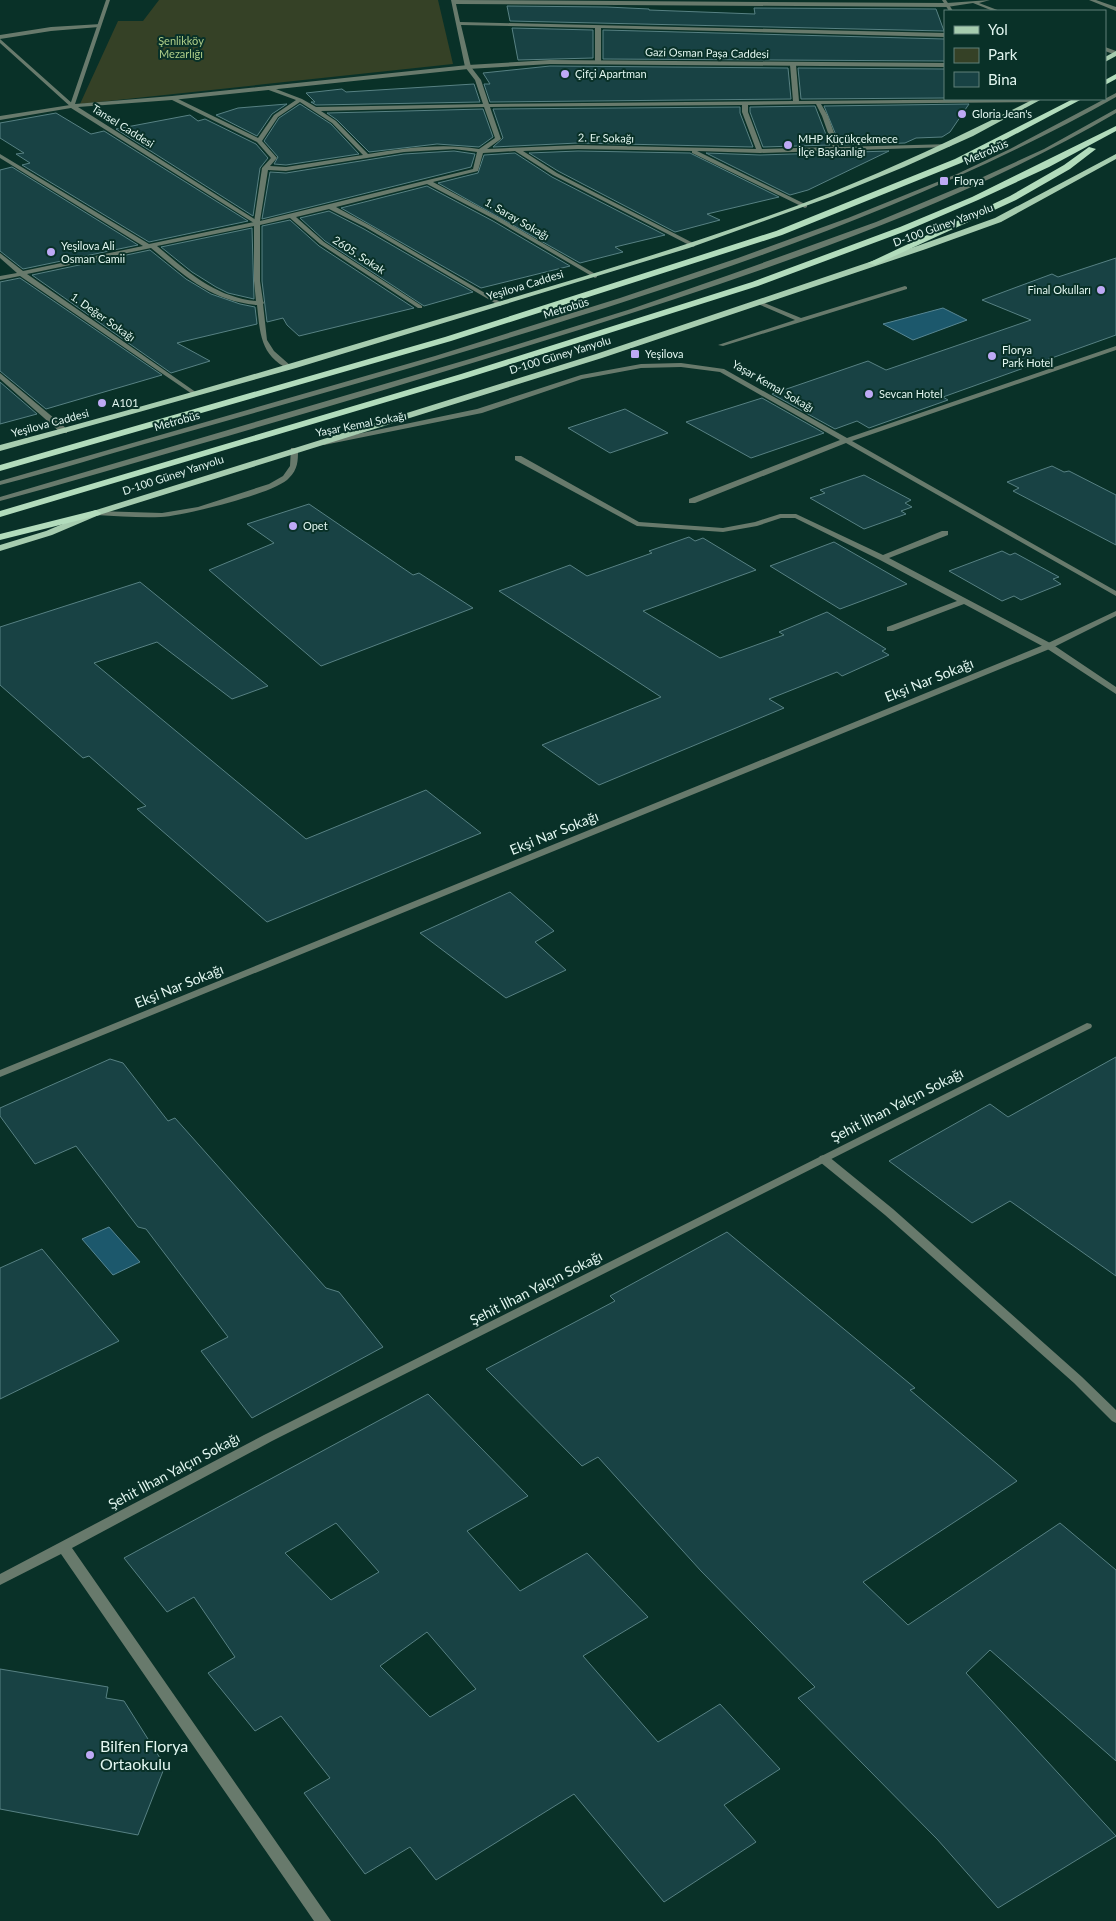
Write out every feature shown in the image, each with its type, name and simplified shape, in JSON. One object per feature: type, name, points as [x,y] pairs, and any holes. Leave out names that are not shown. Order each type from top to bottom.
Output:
[{"type":"highway","points":[[0,468],[448,339],[642,279],[779,233],[854,205],[958,160],[1076,100]]},
{"type":"highway","points":[[0,514],[332,417],[669,314],[775,278],[932,218],[1066,156],[1116,128]]},
{"type":"highway","points":[[872,263],[1027,191],[1071,166],[1097,146],[1103,135]]},
{"type":"highway","points":[[0,537],[96,512]]},
{"type":"main road","name":"Yeşilova Caddesi","points":[[0,448],[195,394],[595,276],[693,245],[804,206],[884,174],[949,145],[1038,100]]},
{"type":"main road","name":"D-100 Güney Yanyolu","points":[[0,548],[49,533],[96,512],[548,372],[760,304],[998,220],[1113,158]]},
{"type":"street","name":"Tansel Caddesi","points":[[108,0],[72,106],[257,223]]},
{"type":"street","points":[[0,278],[291,216],[476,170],[480,151],[498,139],[488,104],[478,80],[468,67],[453,1],[973,3],[988,0]]},
{"type":"street","points":[[1091,0],[1116,9]]},
{"type":"street","points":[[973,3],[994,10]]},
{"type":"street","points":[[458,23],[944,35]]},
{"type":"street","points":[[0,38],[51,29],[99,25]]},
{"type":"street","points":[[598,26],[598,61]]},
{"type":"street","points":[[0,38],[72,106]]},
{"type":"street","name":"Gazi Osman Paşa Caddesi","points":[[72,106],[172,98],[468,67],[598,61],[793,65],[944,65]]},
{"type":"street","points":[[793,65],[796,104]]},
{"type":"street","points":[[268,88],[300,100],[315,109],[334,122],[366,155]]},
{"type":"street","name":"Metrobüs","points":[[0,483],[397,370],[581,314],[754,255],[858,218],[958,176],[1009,153],[1116,95]]},
{"type":"street","points":[[172,98],[259,141],[274,158],[265,168],[257,223],[257,281],[264,340],[271,352],[289,366]]},
{"type":"street","points":[[259,141],[276,116],[300,100]]},
{"type":"street","points":[[315,109],[488,104],[818,104],[1038,100]]},
{"type":"street","points":[[745,103],[745,112],[760,151]]},
{"type":"street","points":[[818,104],[825,116],[837,149]]},
{"type":"street","points":[[0,118],[72,106]]},
{"type":"street","name":"Metrobüs","points":[[0,499],[413,379],[714,283],[826,244],[1024,162],[1116,111]]},
{"type":"street","name":"2. Er Sokağı","points":[[265,168],[286,169],[404,150],[454,147],[480,151],[578,147],[691,151],[760,151],[949,145]]},
{"type":"street","points":[[516,150],[556,174],[693,245]]},
{"type":"street","points":[[691,151],[804,206]]},
{"type":"street","points":[[0,156],[150,245],[221,295],[242,301],[261,303]]},
{"type":"street","name":"1. Saray Sokağı","points":[[428,182],[496,218],[595,276]]},
{"type":"street","points":[[329,206],[367,226],[500,304]]},
{"type":"street","name":"2605. Sokak","points":[[291,216],[322,243],[420,307]]},
{"type":"street","name":"1. Değer Sokağı","points":[[0,255],[22,274],[195,394]]},
{"type":"street","points":[[721,345],[905,288]]},
{"type":"street","points":[[760,304],[800,320]]},
{"type":"street","points":[[692,501],[845,442],[1116,348]]},
{"type":"street","name":"Yaşar Kemal Sokağı","points":[[294,450],[479,411],[581,377],[641,366],[681,365],[722,370],[845,442],[1116,594]]},
{"type":"street","points":[[0,375],[64,431]]},
{"type":"street","points":[[96,512],[162,515],[199,509],[272,486],[286,478],[294,466],[294,450]]},
{"type":"street","points":[[518,458],[637,524],[723,530],[757,524],[780,516],[796,516],[883,558],[1049,646],[1116,691]]},
{"type":"street","points":[[883,558],[945,534]]},
{"type":"street","points":[[890,629],[964,601]]},
{"type":"street","name":"Ekşi Nar Sokağı","points":[[0,1074],[1049,646],[1116,613]]},
{"type":"street","name":"Şehit İlhan Yalçın Sokağı","points":[[0,1580],[268,1438],[1087,1026]]},
{"type":"street","points":[[824,1159],[889,1212],[1078,1380],[1116,1418]]},
{"type":"street","points":[[64,1547],[323,1921]]},
{"type":"green space","name":"Şenlikköy Mezarlığı","points":[[159,0],[438,0],[453,64],[80,104],[118,21],[143,21]]},
{"type":"water","points":[[943,308],[967,320],[913,340],[883,324]]},
{"type":"water","points":[[109,1227],[140,1262],[113,1275],[82,1239]]},
{"type":"building","points":[[507,6],[607,7],[755,14],[754,8],[936,9],[944,31],[510,21]]},
{"type":"building","points":[[512,28],[593,30],[593,58],[518,60]]},
{"type":"building","points":[[603,30],[944,39],[944,61],[603,59]]},
{"type":"building","points":[[550,66],[788,68],[791,99],[490,102],[484,84],[490,84],[483,73]]},
{"type":"building","points":[[798,68],[944,69],[944,98],[801,99]]},
{"type":"building","points":[[474,84],[480,102],[316,105],[311,102],[315,102],[306,93],[342,89],[346,92]]},
{"type":"building","points":[[287,104],[272,114],[257,136],[216,115],[238,108]]},
{"type":"building","points":[[300,104],[331,124],[359,154],[286,165],[274,164],[278,157],[264,141],[279,118]]},
{"type":"building","points":[[969,104],[950,132],[942,137],[916,138],[905,143],[840,145],[824,106]]},
{"type":"building","points":[[815,106],[830,145],[763,147],[750,112],[750,107]]},
{"type":"building","points":[[740,107],[740,113],[753,147],[578,143],[493,147],[503,138],[493,109]]},
{"type":"building","points":[[483,109],[493,137],[479,147],[437,144],[369,152],[337,120],[327,113]]},
{"type":"building","points":[[56,113],[91,134],[104,131],[248,221],[149,242],[22,165],[30,163],[16,154],[24,153],[0,138],[0,123]]},
{"type":"building","points":[[190,115],[198,121],[205,119],[256,144],[268,158],[260,168],[253,216],[116,129]]},
{"type":"building","points":[[454,151],[475,154],[471,167],[262,219],[270,172],[286,173],[404,154]]},
{"type":"building","points":[[578,151],[690,153],[779,197],[707,214],[720,220],[675,232],[558,171],[529,153]]},
{"type":"building","points":[[889,151],[808,190],[790,195],[706,153],[760,155]]},
{"type":"building","points":[[515,153],[552,177],[665,235],[615,247],[623,252],[580,263],[438,183],[478,173],[484,155]]},
{"type":"building","points":[[12,167],[138,245],[23,269],[0,251],[0,170]]},
{"type":"building","points":[[427,186],[493,221],[570,266],[481,288],[341,208]]},
{"type":"building","points":[[329,211],[473,292],[424,306],[325,241],[300,218]]},
{"type":"building","points":[[290,220],[319,246],[414,308],[299,336],[287,325],[283,318],[267,322],[262,281],[262,226]]},
{"type":"building","points":[[252,228],[254,299],[228,293],[216,287],[192,272],[161,247]]},
{"type":"building","points":[[150,250],[186,279],[211,294],[255,307],[257,324],[177,343],[210,361],[171,373],[32,275]]},
{"type":"building","points":[[1116,258],[1116,335],[943,397],[948,400],[869,428],[857,421],[835,429],[772,394],[868,361],[886,370],[1031,320],[982,300],[1052,274],[1058,277]]},
{"type":"building","points":[[20,278],[162,375],[46,409],[0,371],[0,282]]},
{"type":"building","points":[[0,382],[37,414],[0,424]]},
{"type":"building","points":[[762,398],[824,433],[751,458],[686,422]]},
{"type":"building","points":[[625,409],[668,433],[610,453],[568,428]]},
{"type":"building","points":[[1052,466],[1064,472],[1069,471],[1116,495],[1116,545],[1013,491],[1019,488],[1007,482]]},
{"type":"building","points":[[864,475],[911,500],[905,503],[912,507],[901,511],[906,514],[864,529],[810,498],[825,493],[820,490]]},
{"type":"building","points":[[309,504],[413,575],[419,573],[473,608],[321,666],[209,570],[274,543],[247,524]]},
{"type":"building","points":[[689,537],[695,541],[703,538],[756,570],[643,611],[720,658],[784,635],[779,632],[827,612],[886,649],[882,651],[889,655],[842,676],[837,672],[769,699],[784,708],[599,785],[542,745],[661,697],[499,591],[570,565],[587,576],[652,553],[649,551]]},
{"type":"building","points":[[834,542],[907,584],[840,609],[770,566]]},
{"type":"building","points":[[1002,551],[1010,555],[1015,553],[1059,577],[1053,579],[1061,584],[1021,600],[1014,596],[1002,601],[949,571]]},
{"type":"building","points":[[140,582],[268,686],[232,699],[157,642],[94,663],[306,839],[426,790],[481,833],[267,922],[137,809],[146,806],[89,756],[83,758],[0,685],[0,627]]},
{"type":"building","points":[[510,892],[554,931],[535,942],[566,970],[506,998],[420,933]]},
{"type":"building","points":[[1116,1057],[1116,1276],[1010,1201],[972,1223],[889,1161],[990,1104],[1008,1117]]},
{"type":"building","points":[[110,1059],[123,1063],[168,1121],[175,1118],[326,1288],[339,1292],[383,1347],[252,1418],[201,1351],[228,1337],[146,1229],[138,1227],[76,1146],[35,1164],[0,1116],[0,1108]]},
{"type":"building","points":[[727,1232],[915,1388],[910,1390],[1017,1481],[863,1582],[908,1625],[1060,1523],[1116,1570],[1116,1761],[990,1650],[966,1673],[1116,1836],[998,1908],[937,1839],[798,1698],[815,1687],[701,1571],[598,1457],[582,1466],[486,1369],[615,1301],[610,1296]]},
{"type":"building","points":[[42,1249],[119,1341],[0,1399],[0,1268]]},
{"type":"building","points":[[428,1394],[528,1496],[467,1531],[520,1591],[587,1553],[648,1617],[583,1656],[658,1742],[720,1704],[780,1769],[724,1805],[756,1842],[664,1902],[574,1794],[436,1880],[410,1847],[365,1874],[304,1793],[330,1778],[281,1716],[255,1731],[208,1673],[235,1657],[194,1597],[167,1612],[124,1558]],"holes":[[[336,1523],[379,1572],[331,1600],[285,1553]],[[427,1632],[476,1689],[430,1717],[380,1666]]]},
{"type":"building","points":[[0,1669],[108,1687],[106,1698],[124,1701],[165,1766],[138,1835],[0,1809]]},
{"type":"place","name":"Çifçi Apartman","points":[[565,74]]},
{"type":"place","name":"Gloria Jean's","points":[[962,114]]},
{"type":"place","name":"MHP Küçükçekmece İlçe Başkanlığı","points":[[788,145]]},
{"type":"place","name":"Florya","points":[[944,181]]},
{"type":"place","name":"Yeşilova Ali Osman Camii","points":[[51,252]]},
{"type":"place","name":"Final Okulları","points":[[1101,290]]},
{"type":"place","name":"Yeşilova","points":[[635,354]]},
{"type":"place","name":"Florya Park Hotel","points":[[992,356]]},
{"type":"place","name":"Sevcan Hotel","points":[[869,394]]},
{"type":"place","name":"A101","points":[[102,403]]},
{"type":"place","name":"Opet","points":[[293,526]]},
{"type":"place","name":"Bilfen Florya Ortaokulu","points":[[90,1755]]}]
